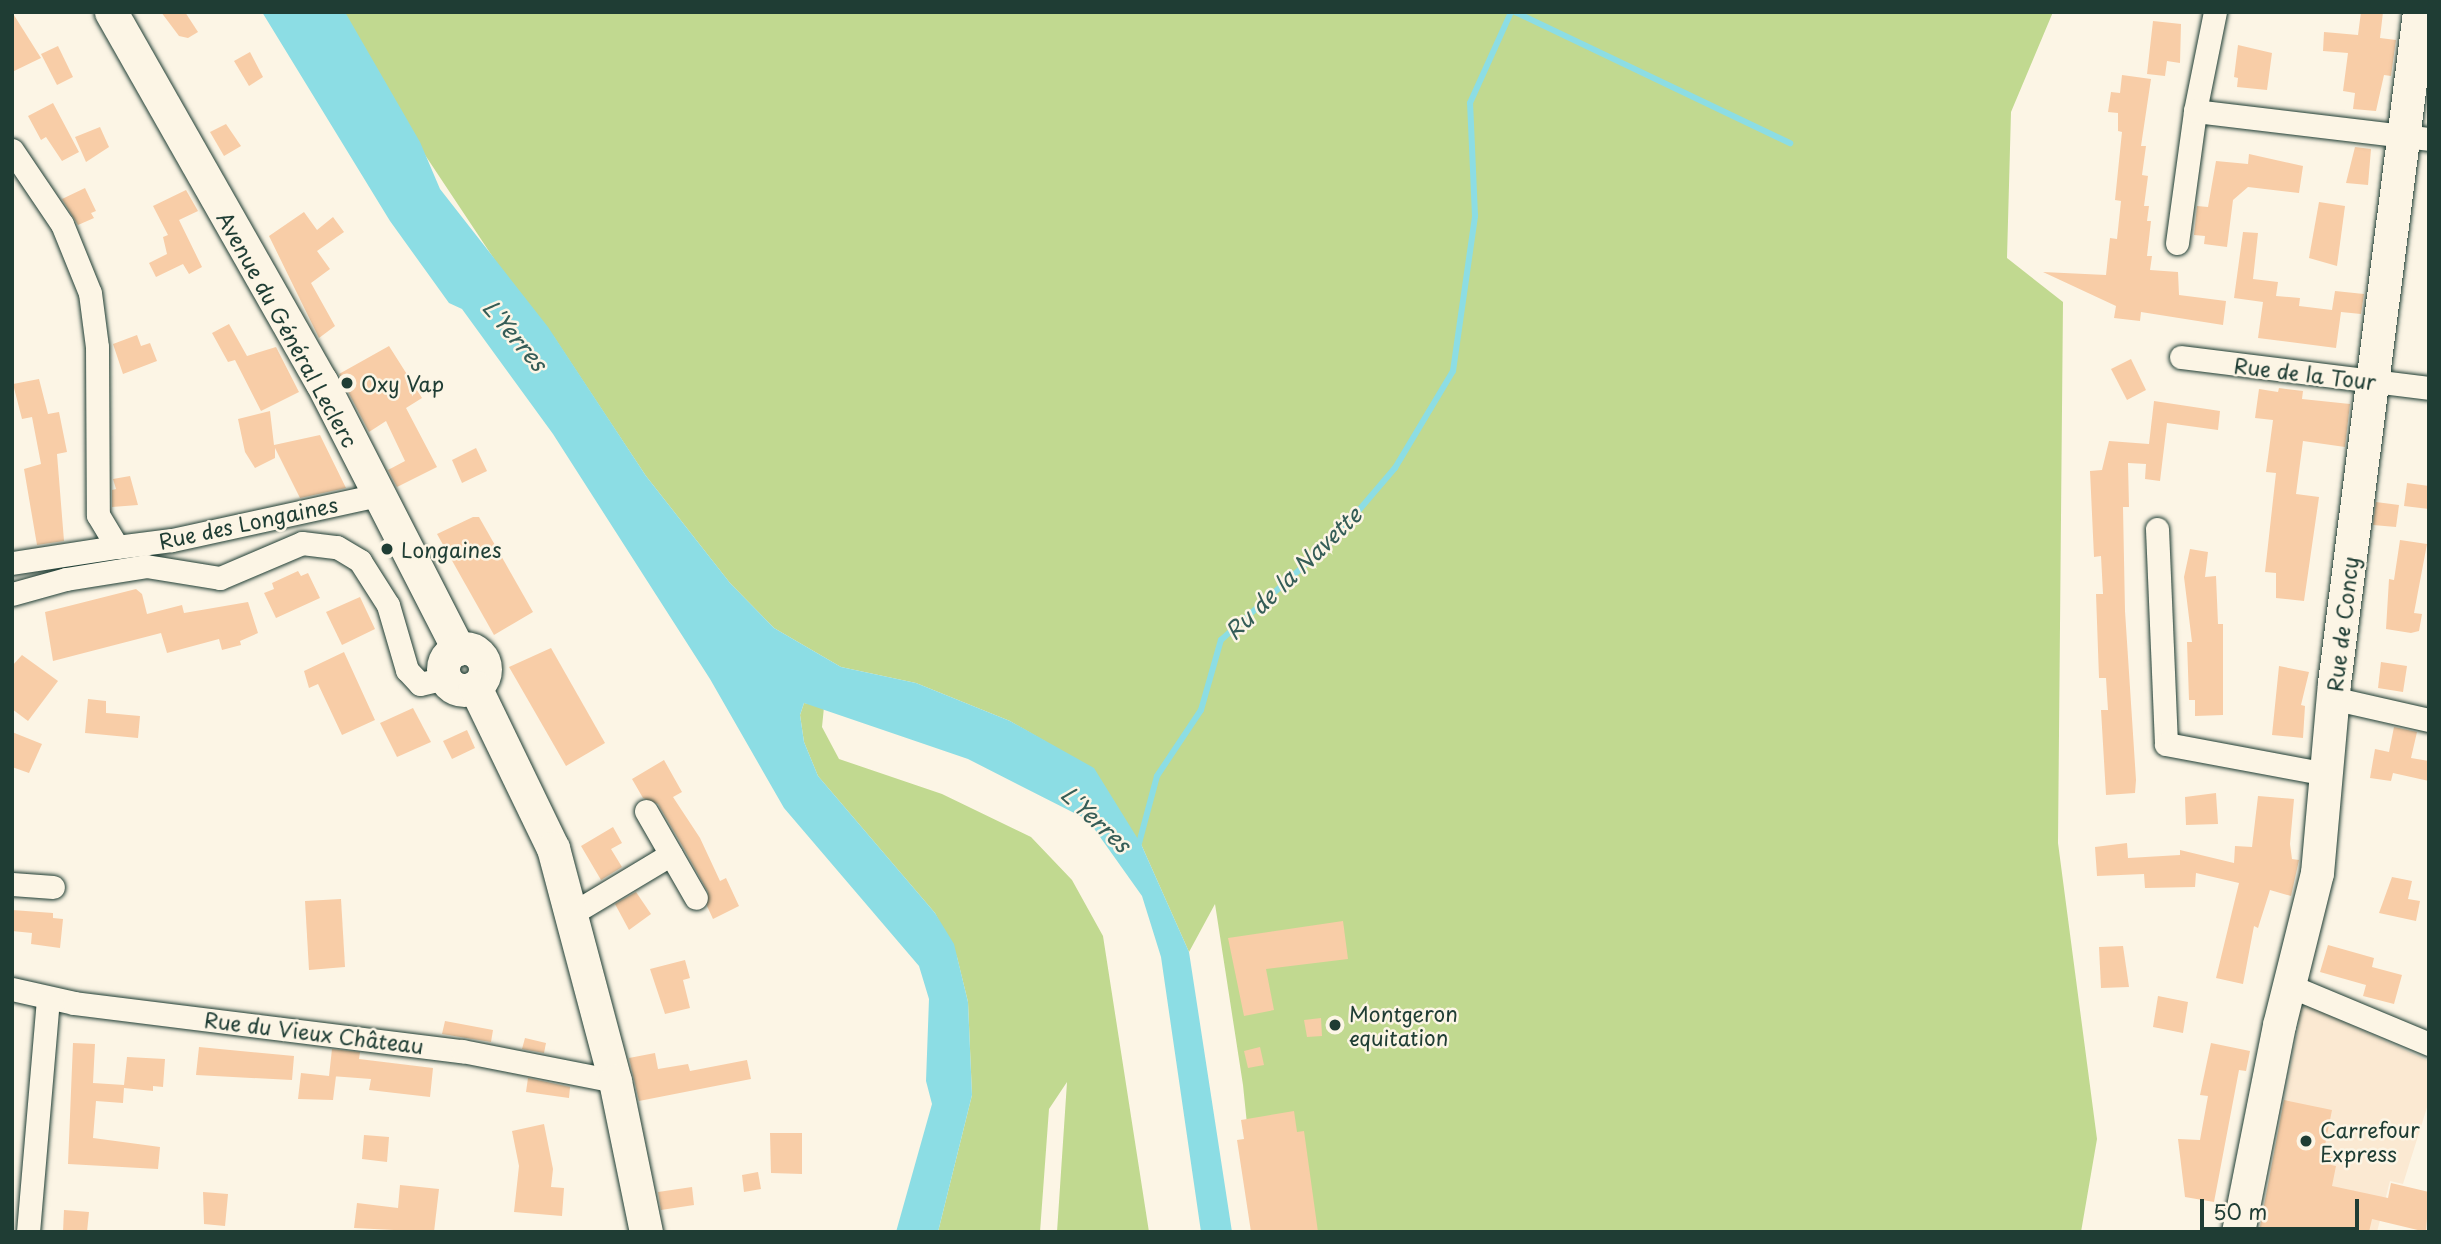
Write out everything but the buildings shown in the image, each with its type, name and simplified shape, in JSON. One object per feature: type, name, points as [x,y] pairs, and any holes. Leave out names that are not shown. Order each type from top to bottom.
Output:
[{"type":"street","name":"Avenue du Général Leclerc","points":[[111,12],[321,382],[378,495],[460,671],[553,848],[573,912],[615,1081],[646,1232]]},
{"type":"street","points":[[2178,243],[2194,111],[2214,12]]},
{"type":"street","name":"Rue de Concy","points":[[2238,1232],[2288,985],[2317,873],[2332,698],[2373,382],[2416,138],[2420,12]]},
{"type":"street","points":[[2194,111],[2416,138]]},
{"type":"street","points":[[12,150],[62,224],[90,293],[97,347],[98,515],[117,547]]},
{"type":"street","name":"Rue de la Tour","points":[[2181,357],[2429,388]]},
{"type":"street","name":"Rue des Longaines","points":[[12,563],[172,540],[378,495]]},
{"type":"street","points":[[2157,528],[2166,744],[2327,774]]},
{"type":"street","points":[[12,594],[66,579],[146,566],[220,578],[302,543],[337,547],[360,561],[387,605],[398,653],[407,670],[420,684],[460,671]]},
{"type":"street","points":[[2332,698],[2429,720]]},
{"type":"street","points":[[646,811],[696,898]]},
{"type":"street","points":[[573,912],[671,854]]},
{"type":"street","points":[[12,884],[53,887]]},
{"type":"street","points":[[2288,985],[2429,1044]]},
{"type":"street","name":"Rue du Vieux Château","points":[[12,989],[48,998],[344,1034],[615,1081]]},
{"type":"street","points":[[28,1232],[48,998]]},
{"type":"shaded area","points":[[2307,1005],[2429,1061],[2429,1101],[2403,1184],[2390,1181],[2377,1232],[2259,1232],[2299,1023],[2296,1011]]},
{"type":"green space","points":[[330,12],[2053,12],[2011,112],[2007,258],[2063,302],[2058,843],[2097,1139],[2081,1232],[1258,1232],[1243,1085],[1215,904],[1189,952],[1141,844],[1048,743],[1010,721],[916,683],[841,667],[774,628],[730,583],[646,476],[554,337],[554,349]]},
{"type":"green space","points":[[804,703],[824,707],[822,727],[839,759],[942,794],[1031,837],[1072,880],[1103,936],[1149,1232],[1057,1232],[1067,1082],[1049,1109],[1040,1232],[938,1232],[972,1095],[968,1002],[957,957],[935,913],[818,776],[804,742],[800,715]]},
{"type":"water","name":"L'Yerres","points":[[262,12],[345,12],[420,142],[440,189],[548,327],[646,476],[730,583],[774,628],[841,667],[916,683],[1010,721],[1094,768],[1141,844],[1189,952],[1232,1232],[1201,1232],[1161,957],[1142,896],[1088,820],[968,759],[804,703],[800,715],[804,742],[818,776],[935,913],[954,944],[968,1002],[972,1095],[938,1232],[896,1232],[932,1104],[926,1081],[929,999],[919,966],[784,808],[710,679],[553,434],[462,309],[449,303],[390,221]]},
{"type":"waterway","name":"Ru de la Navette","points":[[1138,847],[1157,776],[1201,710],[1221,640],[1336,537],[1395,468],[1453,371],[1475,216],[1470,103],[1511,12]]},
{"type":"waterway","points":[[1515,12],[1790,143]]},
{"type":"place","name":"Oxy Vap","points":[[347,383]]},
{"type":"place","name":"Longaines","points":[[387,549]]},
{"type":"place","name":"Montgeron equitation","points":[[1335,1025]]},
{"type":"place","name":"Carrefour Express","points":[[2306,1141]]}]
